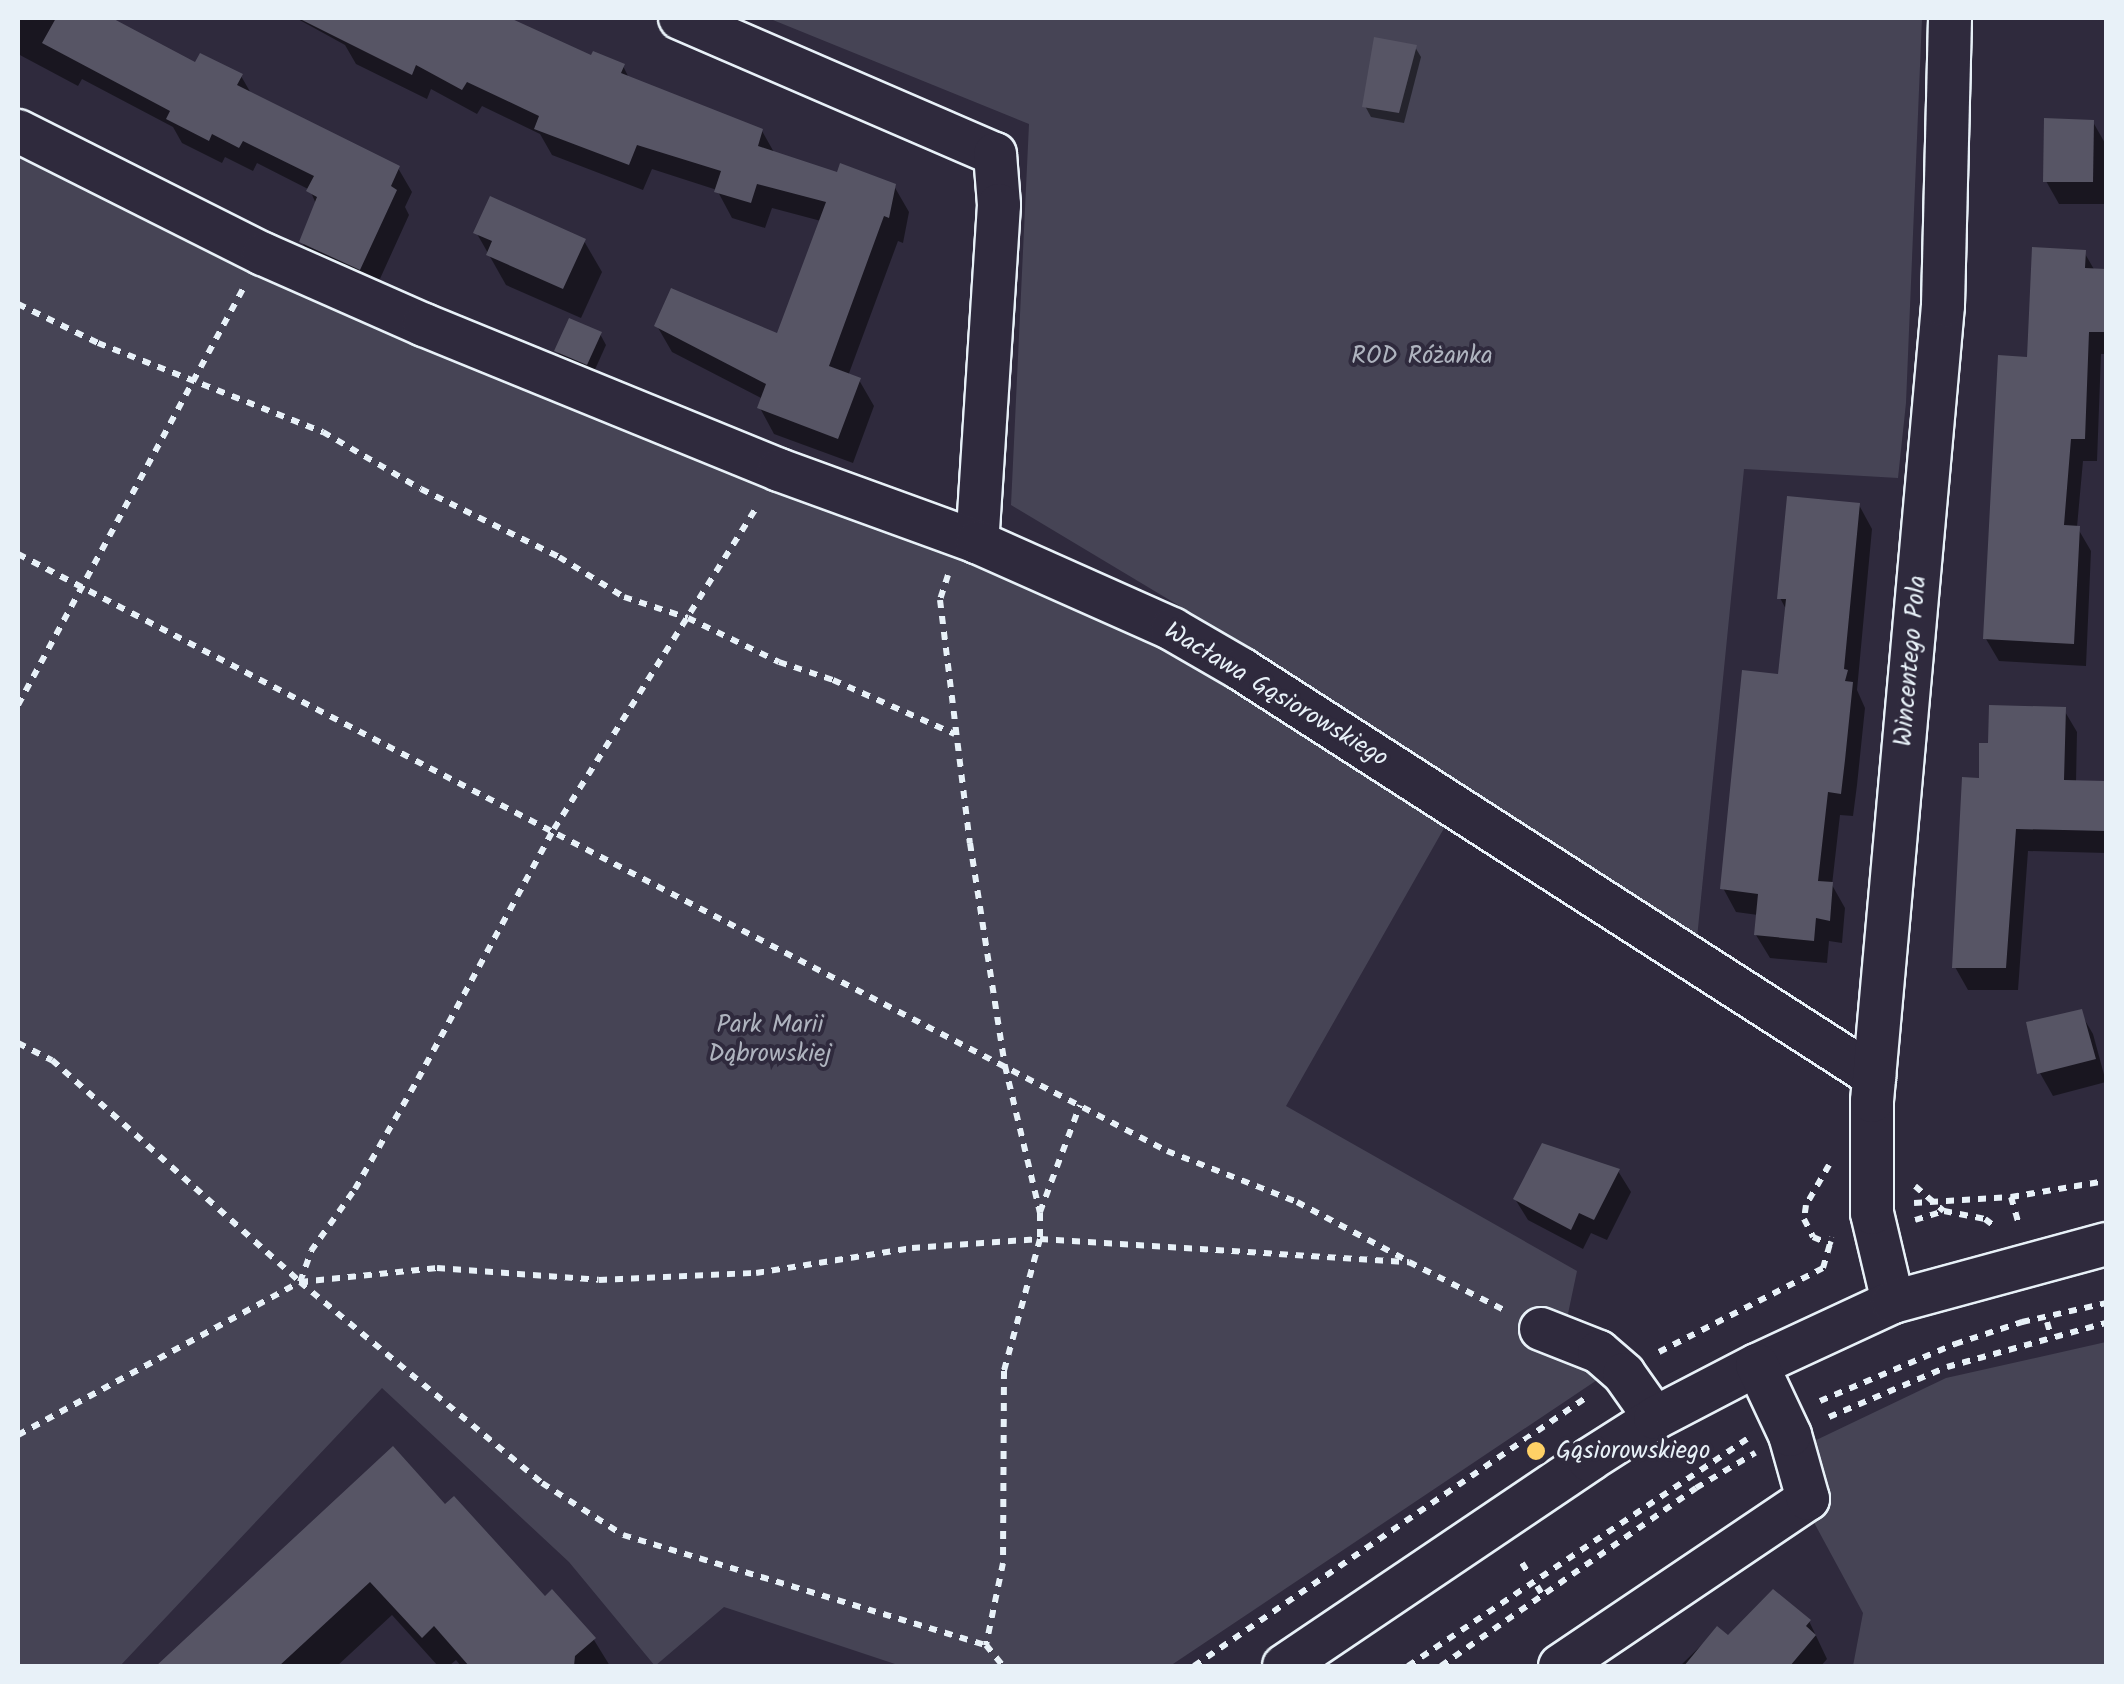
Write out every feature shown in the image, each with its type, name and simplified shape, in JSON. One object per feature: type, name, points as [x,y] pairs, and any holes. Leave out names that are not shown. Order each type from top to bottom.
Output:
[{"type":"street","points":[[680,18],[995,154],[999,205],[970,539]]},
{"type":"street","name":"Wincentego Pola","points":[[1893,1302],[1874,1076],[1943,305],[1950,18]]},
{"type":"street","name":"Wacława Gąsiorowskiego","points":[[18,130],[262,254],[779,470],[970,539],[1172,629],[1241,669],[1874,1076]]},
{"type":"street","points":[[1307,1660],[1656,1418],[1756,1365],[1893,1302],[2106,1244]]},
{"type":"street","points":[[1541,1329],[1599,1352],[1624,1374],[1656,1418]]},
{"type":"street","points":[[1560,1666],[1808,1499],[1790,1435],[1756,1365]]},
{"type":"path","points":[[18,705],[262,254]]},
{"type":"path","points":[[18,304],[98,343],[323,432],[421,489],[559,557],[624,597],[688,618],[778,662],[834,680],[956,734]]},
{"type":"path","points":[[300,1282],[311,1251],[355,1188],[418,1079],[554,829],[779,470]]},
{"type":"path","points":[[970,539],[940,600],[1006,1066],[1040,1213],[1040,1239],[1004,1370],[1002,1563],[986,1645]]},
{"type":"path","points":[[18,554],[79,590],[554,829],[1080,1106],[1168,1150],[1297,1202],[1541,1329]]},
{"type":"path","points":[[18,1043],[52,1060],[300,1282],[542,1482],[623,1536],[986,1645],[1003,1666]]},
{"type":"path","points":[[1040,1213],[1080,1106]]},
{"type":"path","points":[[1888,1219],[2106,1181]]},
{"type":"path","points":[[2012,1197],[2021,1231]]},
{"type":"path","points":[[1888,1219],[1944,1211],[1984,1219],[1997,1228],[1999,1237]]},
{"type":"path","points":[[18,1436],[300,1282],[438,1268],[599,1280],[756,1273],[912,1248],[1040,1239],[1410,1262]]},
{"type":"path","points":[[1194,1666],[1624,1374],[1681,1338],[1823,1268],[1831,1240]]},
{"type":"path","points":[[1812,1405],[1955,1344],[2022,1322],[2106,1303]]},
{"type":"path","points":[[2047,1322],[2051,1336]]},
{"type":"path","points":[[1819,1421],[1947,1367],[2106,1323]]},
{"type":"path","points":[[1408,1666],[1758,1433]]},
{"type":"path","points":[[1440,1666],[1696,1488],[1760,1450]]},
{"type":"path","points":[[1522,1563],[1530,1576]]},
{"type":"path","points":[[1538,1586],[1544,1597]]},
{"type":"green space","name":"ROD Różanka","points":[[768,18],[1922,18],[1906,403],[1898,478],[1744,469],[1697,938],[1238,641],[1011,505],[1029,124]]},
{"type":"green space","name":"Park Marii Dąbrowskiej","points":[[18,150],[1138,635],[1258,702],[1447,823],[1286,1106],[1577,1271],[1561,1347],[1606,1374],[1170,1666],[901,1666],[724,1607],[655,1666],[569,1562],[382,1388],[120,1666],[18,1666]]},
{"type":"green space","points":[[2106,1342],[2106,1666],[1853,1666],[1863,1613],[1811,1517],[1829,1503],[1810,1443],[1946,1378]]},
{"type":"building","points":[[56,18],[112,18],[195,62],[200,53],[243,74],[237,85],[400,166],[391,186],[397,190],[360,270],[299,242],[317,197],[306,191],[314,176],[243,141],[239,148],[212,134],[209,141],[166,119],[170,111],[42,43]]},
{"type":"building","points":[[298,18],[510,18],[591,55],[593,51],[625,64],[621,73],[763,129],[758,146],[837,172],[840,163],[896,184],[889,218],[884,216],[829,366],[861,378],[838,439],[757,408],[766,384],[654,326],[671,288],[777,333],[826,202],[757,184],[751,203],[714,192],[721,171],[637,145],[629,165],[534,129],[539,116],[467,82],[462,90],[416,65],[412,75]]},
{"type":"building","points":[[1374,37],[1417,45],[1399,113],[1362,107]]},
{"type":"building","points":[[2044,118],[2094,120],[2093,182],[2043,182]]},
{"type":"building","points":[[490,196],[586,239],[563,289],[486,255],[492,241],[473,233]]},
{"type":"building","points":[[2032,247],[2086,250],[2085,268],[2106,269],[2106,332],[2089,332],[2085,439],[2071,439],[2064,525],[2080,526],[2074,644],[1983,639],[1998,355],[2027,357]]},
{"type":"building","points":[[569,318],[602,332],[587,365],[554,351]]},
{"type":"building","points":[[1787,496],[1860,503],[1844,669],[1848,670],[1845,681],[1853,682],[1845,760],[1841,794],[1828,792],[1818,881],[1833,882],[1830,921],[1816,918],[1814,941],[1754,935],[1758,894],[1720,889],[1742,670],[1778,674],[1786,599],[1777,599]]},
{"type":"building","points":[[1989,705],[2066,707],[2064,780],[2106,781],[2106,831],[2016,829],[2006,968],[1952,968],[1962,777],[1979,778],[1979,743],[1988,743]]},
{"type":"building","points":[[2082,1009],[2096,1059],[2037,1074],[2026,1022]]},
{"type":"building","points":[[1542,1143],[1620,1169],[1594,1220],[1579,1213],[1571,1230],[1513,1199]]},
{"type":"building","points":[[393,1446],[445,1504],[454,1496],[545,1596],[552,1589],[596,1638],[575,1656],[574,1666],[469,1666],[434,1626],[422,1638],[370,1582],[279,1666],[156,1666]]},
{"type":"building","points":[[1773,1589],[1811,1620],[1806,1626],[1816,1635],[1790,1666],[1684,1666],[1717,1626],[1728,1635]]},
{"type":"place","name":"Gąsiorowskiego","points":[[1536,1451]]}]
